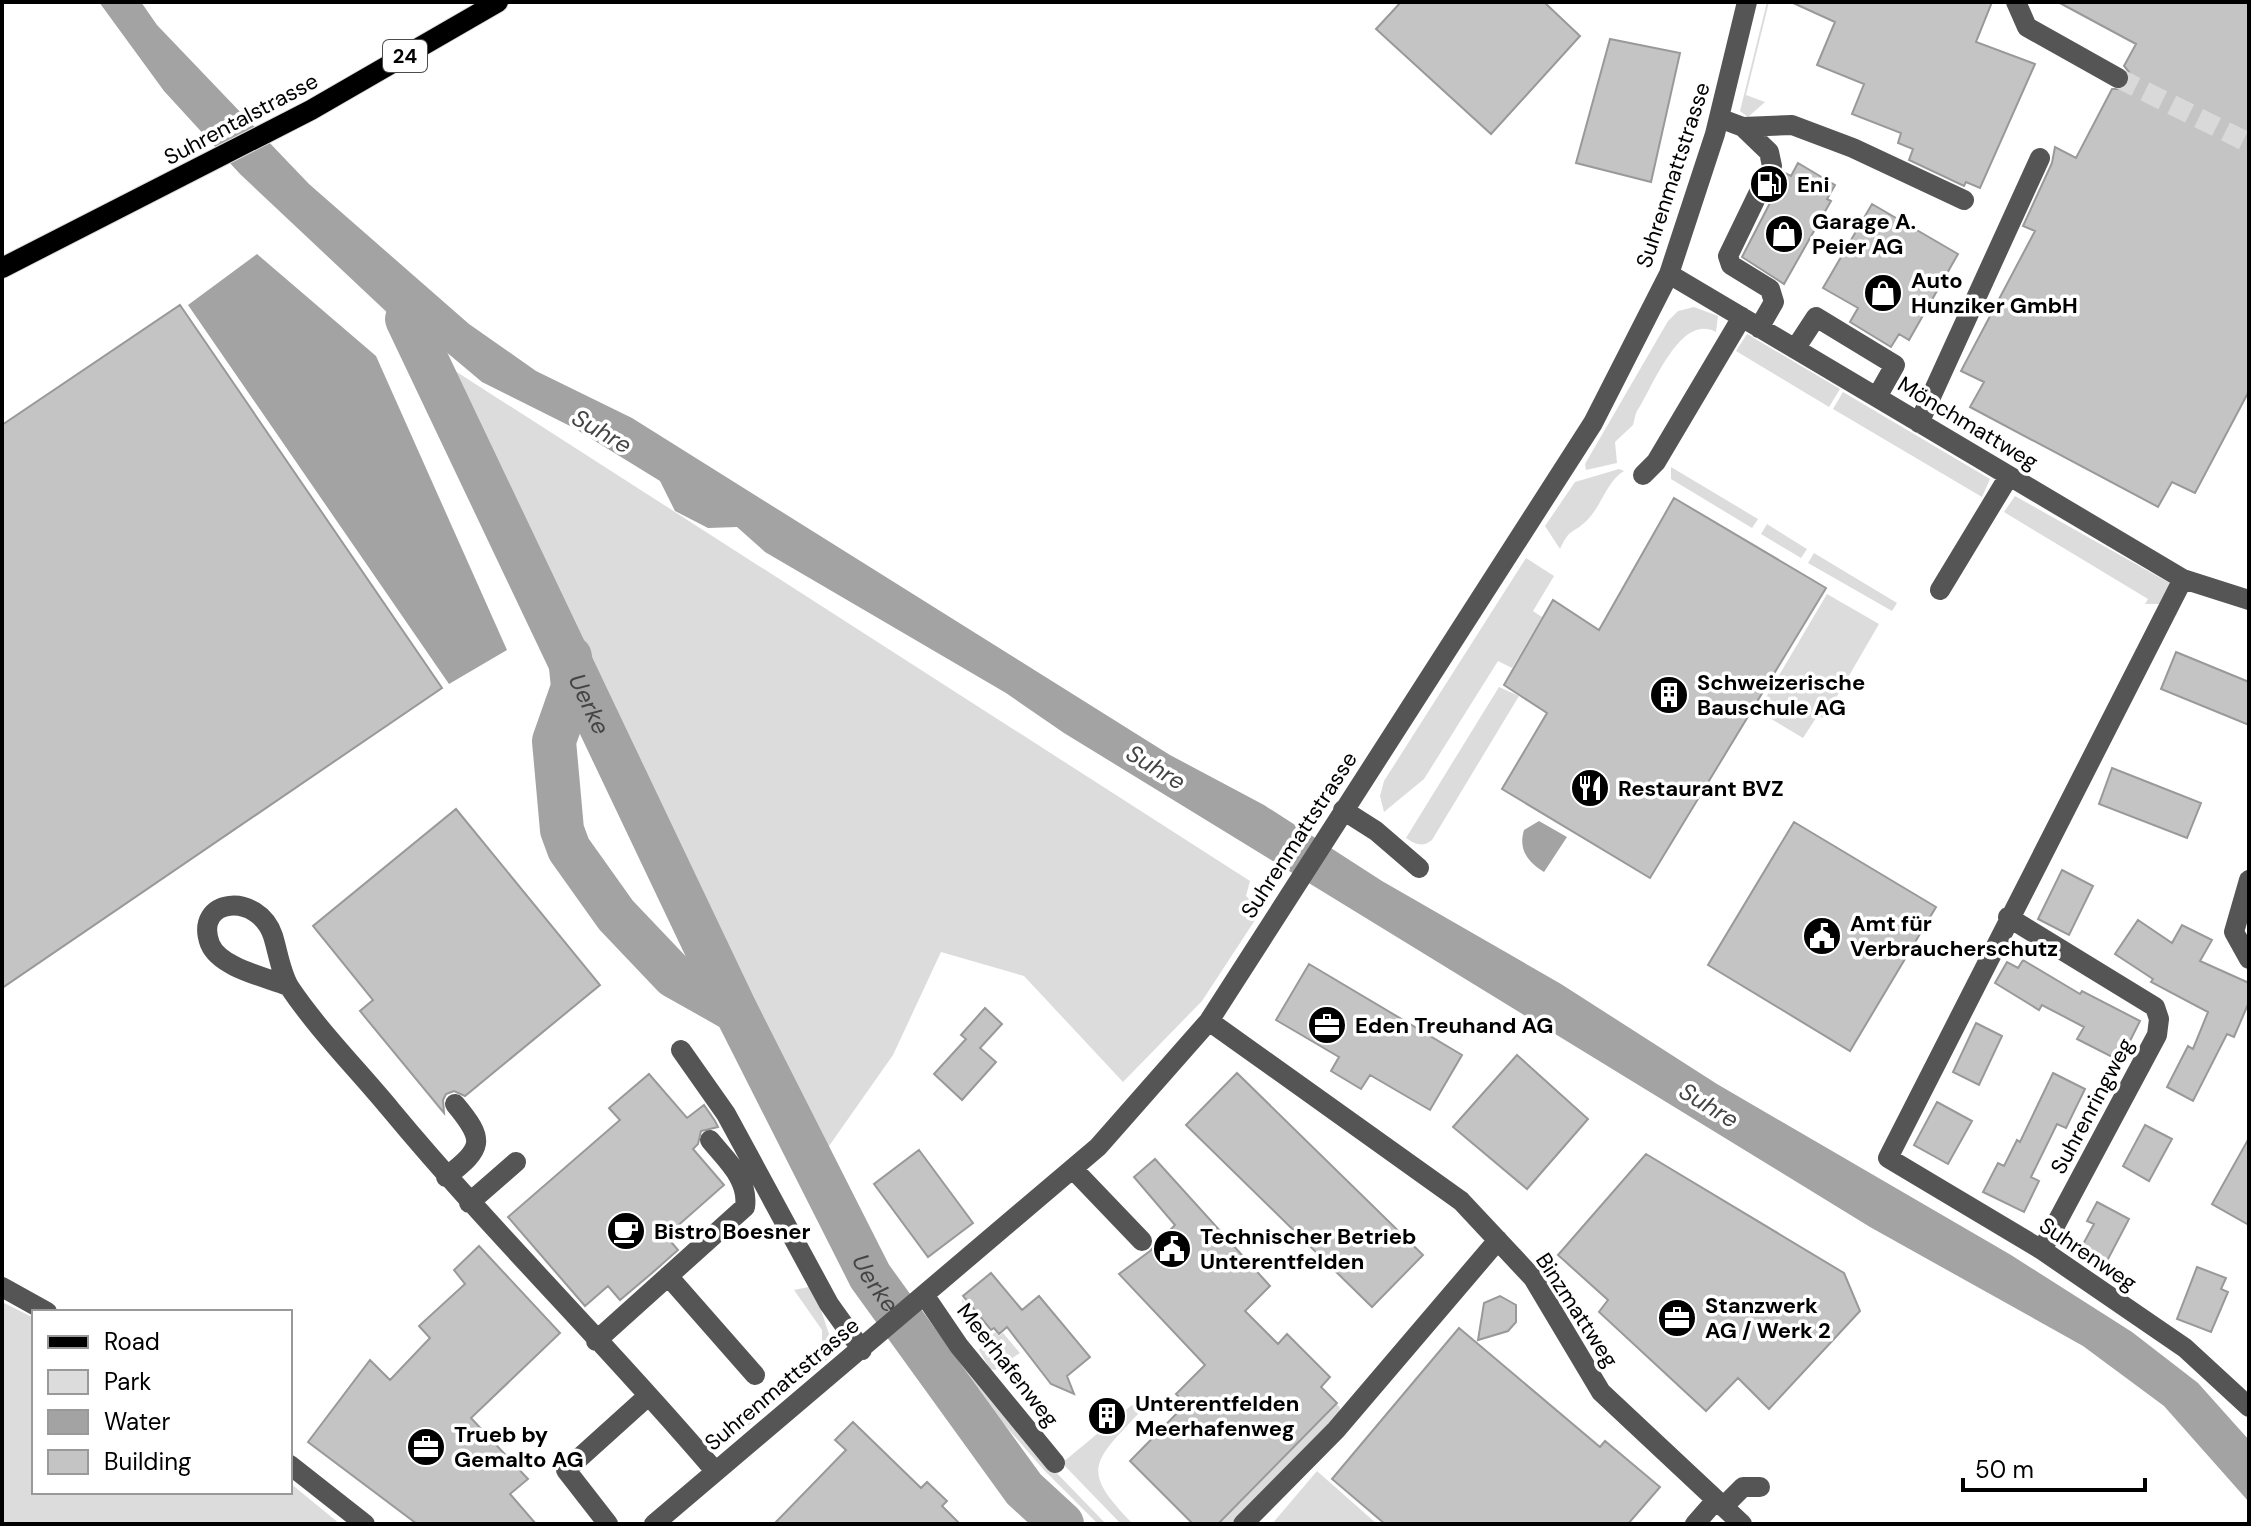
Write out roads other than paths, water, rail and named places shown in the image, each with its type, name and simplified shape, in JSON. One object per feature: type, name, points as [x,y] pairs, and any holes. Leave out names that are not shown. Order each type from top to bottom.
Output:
[{"type":"main road","name":"Suhrentalstrasse","points":[[2,268],[160,190],[311,110],[498,2]]},
{"type":"street","name":"Suhrenmattstrasse","points":[[654,1524],[1098,1147],[1209,1021],[1593,423],[1669,274],[1719,118],[1747,2]]},
{"type":"street","points":[[2016,2],[2027,27],[2118,78]]},
{"type":"street","points":[[1719,118],[1743,127],[1792,125],[1853,148],[1964,200]]},
{"type":"street","points":[[1743,127],[1769,152],[1772,166]]},
{"type":"street","points":[[1919,423],[2040,158]]},
{"type":"street","points":[[1643,475],[1656,462],[1751,322],[1774,302],[1770,289],[1731,265],[1728,256],[1758,194]]},
{"type":"street","name":"Mönchmattweg","points":[[1669,274],[2183,579],[2249,600]]},
{"type":"street","points":[[1795,349],[1816,317],[1895,365],[1877,397]]},
{"type":"street","points":[[1940,590],[2009,476]]},
{"type":"street","points":[[2008,917],[2183,579]]},
{"type":"street","points":[[1338,818],[1376,831],[1419,868]]},
{"type":"street","points":[[2249,880],[2234,932],[2249,959]]},
{"type":"street","points":[[288,986],[238,967],[213,950],[208,937],[209,921],[217,911],[229,904],[242,904],[260,914],[272,932],[288,986],[446,1177],[715,1471]]},
{"type":"street","name":"Suhrenweg","points":[[2008,917],[1888,1158],[2042,1250],[2185,1348],[2249,1407]]},
{"type":"street","name":"Suhrenringweg","points":[[2008,917],[2155,1007],[2159,1019],[2157,1035],[2042,1250]]},
{"type":"street","name":"Binzmattweg","points":[[1209,1021],[1461,1201],[1533,1278],[1601,1392],[1742,1524]]},
{"type":"street","points":[[681,1050],[726,1114],[829,1304],[865,1347]]},
{"type":"street","points":[[446,1177],[471,1158],[478,1141],[475,1130],[455,1104]]},
{"type":"street","points":[[596,1341],[745,1207],[746,1197],[737,1173],[710,1140]]},
{"type":"street","points":[[469,1203],[516,1162]]},
{"type":"street","points":[[1073,1169],[1142,1241]]},
{"type":"street","points":[[1243,1524],[1336,1430],[1498,1240]]},
{"type":"street","points":[[668,1276],[755,1375]]},
{"type":"street","points":[[2,1287],[43,1310]]},
{"type":"street","name":"Meerhafenweg","points":[[920,1300],[1055,1463]]},
{"type":"street","points":[[608,1524],[566,1470],[648,1396]]},
{"type":"street","points":[[292,1467],[365,1524]]},
{"type":"street","points":[[1695,1524],[1743,1487],[1760,1487]]},
{"type":"water","name":"Suhre","points":[[99,2],[141,2],[157,25],[309,184],[469,324],[536,371],[632,418],[1170,755],[1264,805],[1382,881],[1561,984],[1717,1084],[2011,1255],[2132,1332],[2198,1383],[2249,1440],[2249,1502],[2164,1406],[2083,1346],[1870,1227],[1064,733],[1006,693],[765,552],[737,527],[708,528],[675,511],[660,481],[574,428],[482,382],[407,319],[393,318],[240,174],[164,91]]},
{"type":"water","points":[[257,254],[376,356],[507,650],[449,684],[188,305]]},
{"type":"water","points":[[1539,821],[1567,837],[1544,872],[1529,860],[1522,844],[1524,830]]},
{"type":"waterway","name":"Uerke","points":[[407,319],[736,1011],[870,1276],[1024,1489],[1062,1524]]},
{"type":"waterway","name":"Uerke","points":[[570,657],[573,687],[554,741],[562,830],[569,849],[616,915],[674,976],[736,1011]]},
{"type":"tunnel","points":[[2118,78],[2249,143]]},
{"type":"tunnel","points":[[1758,194],[1772,166]]},
{"type":"place","name":"Eni","points":[[1769,184]]},
{"type":"place","name":"Garage A. Peier AG","points":[[1784,234]]},
{"type":"place","name":"Auto Hunziker GmbH","points":[[1883,293]]},
{"type":"place","name":"Schweizerische Bauschule AG","points":[[1669,695]]},
{"type":"place","name":"Restaurant BVZ","points":[[1590,788]]},
{"type":"place","name":"Amt für Verbraucherschutz","points":[[1822,936]]},
{"type":"place","name":"Eden Treuhand AG","points":[[1327,1025]]},
{"type":"place","name":"Bistro Boesner","points":[[626,1231]]},
{"type":"place","name":"Technischer Betrieb Unterentfelden","points":[[1172,1249]]},
{"type":"place","name":"Stanzwerk AG / Werk 2","points":[[1677,1318]]},
{"type":"place","name":"Unterentfelden Meerhafenweg","points":[[1107,1416]]},
{"type":"place","name":"Trueb by Gemalto AG","points":[[426,1447]]}]
